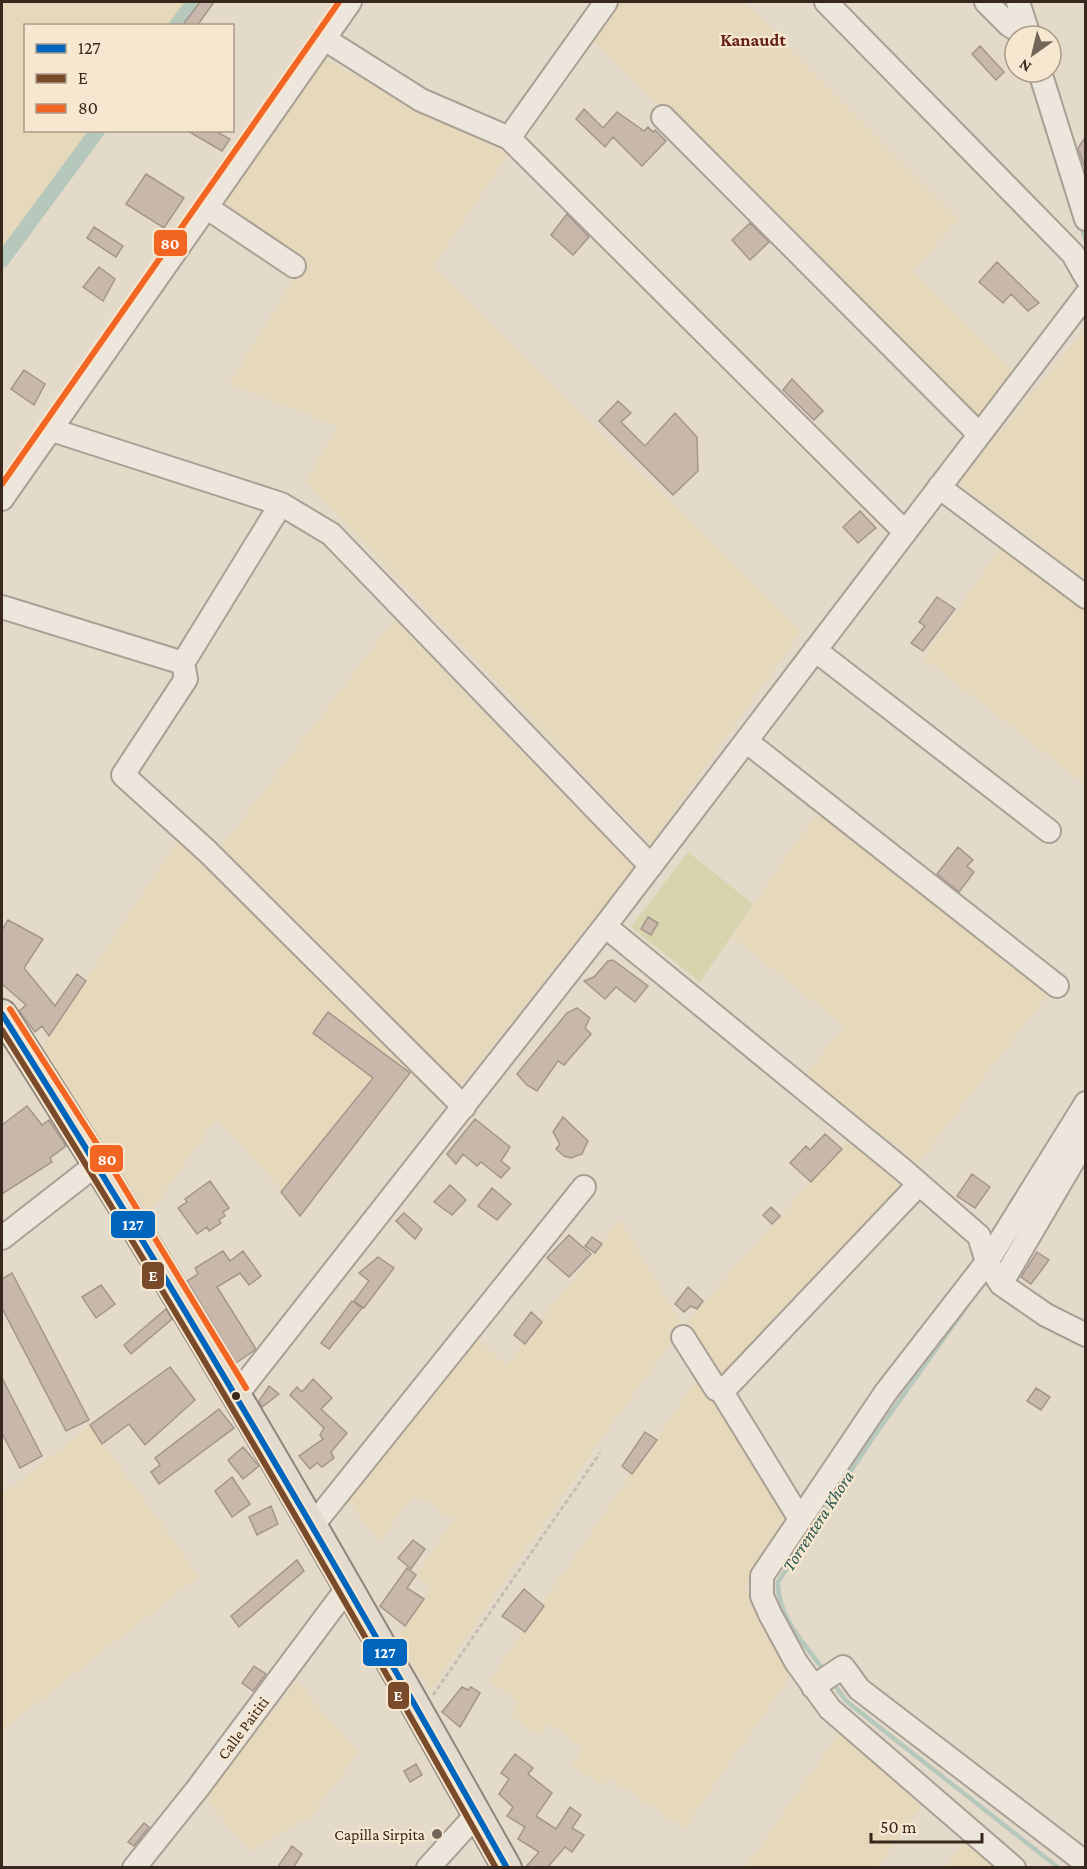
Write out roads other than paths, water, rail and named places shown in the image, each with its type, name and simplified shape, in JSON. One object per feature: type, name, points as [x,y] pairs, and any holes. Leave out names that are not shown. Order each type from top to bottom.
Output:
[{"type":"main road","points":[[2,1014],[98,1163],[238,1393],[507,1868]]},
{"type":"street","points":[[2,499],[350,2]]},
{"type":"street","points":[[509,138],[606,2]]},
{"type":"street","points":[[826,2],[1073,254],[1086,277]]},
{"type":"street","points":[[986,2],[1008,24]]},
{"type":"street","points":[[1018,2],[1024,24]]},
{"type":"street","points":[[323,38],[421,100],[509,138],[905,532]]},
{"type":"street","points":[[1044,84],[1086,219]]},
{"type":"street","points":[[663,117],[979,434]]},
{"type":"street","points":[[206,207],[294,266]]},
{"type":"street","points":[[238,1393],[605,926],[1086,295]]},
{"type":"street","points":[[52,430],[281,504],[331,534],[651,866]]},
{"type":"street","points":[[939,487],[1086,597]]},
{"type":"street","points":[[281,504],[183,663],[186,679],[123,775],[207,851],[464,1107]]},
{"type":"street","points":[[2,607],[183,663]]},
{"type":"street","points":[[815,650],[1049,831]]},
{"type":"street","points":[[746,741],[1057,986]]},
{"type":"street","points":[[605,926],[979,1236],[987,1262],[1001,1284],[1046,1315],[1086,1335]]},
{"type":"street","points":[[1014,1868],[830,1709],[796,1662],[762,1596],[762,1576],[886,1392],[987,1262],[1086,1103]]},
{"type":"street","points":[[1001,1284],[1086,1139]]},
{"type":"street","points":[[2,1238],[98,1163]]},
{"type":"street","points":[[722,1392],[919,1184]]},
{"type":"street","points":[[313,1525],[584,1187]]},
{"type":"street","points":[[683,1337],[716,1389],[722,1392],[800,1519]]},
{"type":"street","name":"Calle Paititi","points":[[134,1868],[198,1788],[348,1587]]},
{"type":"street","points":[[813,1687],[843,1667],[859,1689],[1086,1863]]},
{"type":"street","points":[[428,1868],[477,1814]]},
{"type":"waterway","points":[[178,24],[194,2]]},
{"type":"waterway","name":"Torrentera Khora","points":[[1002,2],[1011,11]]},
{"type":"waterway","points":[[2,260],[97,132]]},
{"type":"waterway","name":"Torrentera Khora","points":[[1080,224],[1086,241]]},
{"type":"waterway","name":"Torrentera Khora","points":[[825,1672],[787,1619],[779,1595],[778,1582],[872,1439],[967,1306]]},
{"type":"waterway","name":"Torrentera Khora","points":[[832,1681],[846,1701],[1059,1868]]},
{"type":"place","name":"Capilla Sirpita","points":[[437,1834]]},
{"type":"district","name":"Kanaudt","points":[[753,40]]}]
